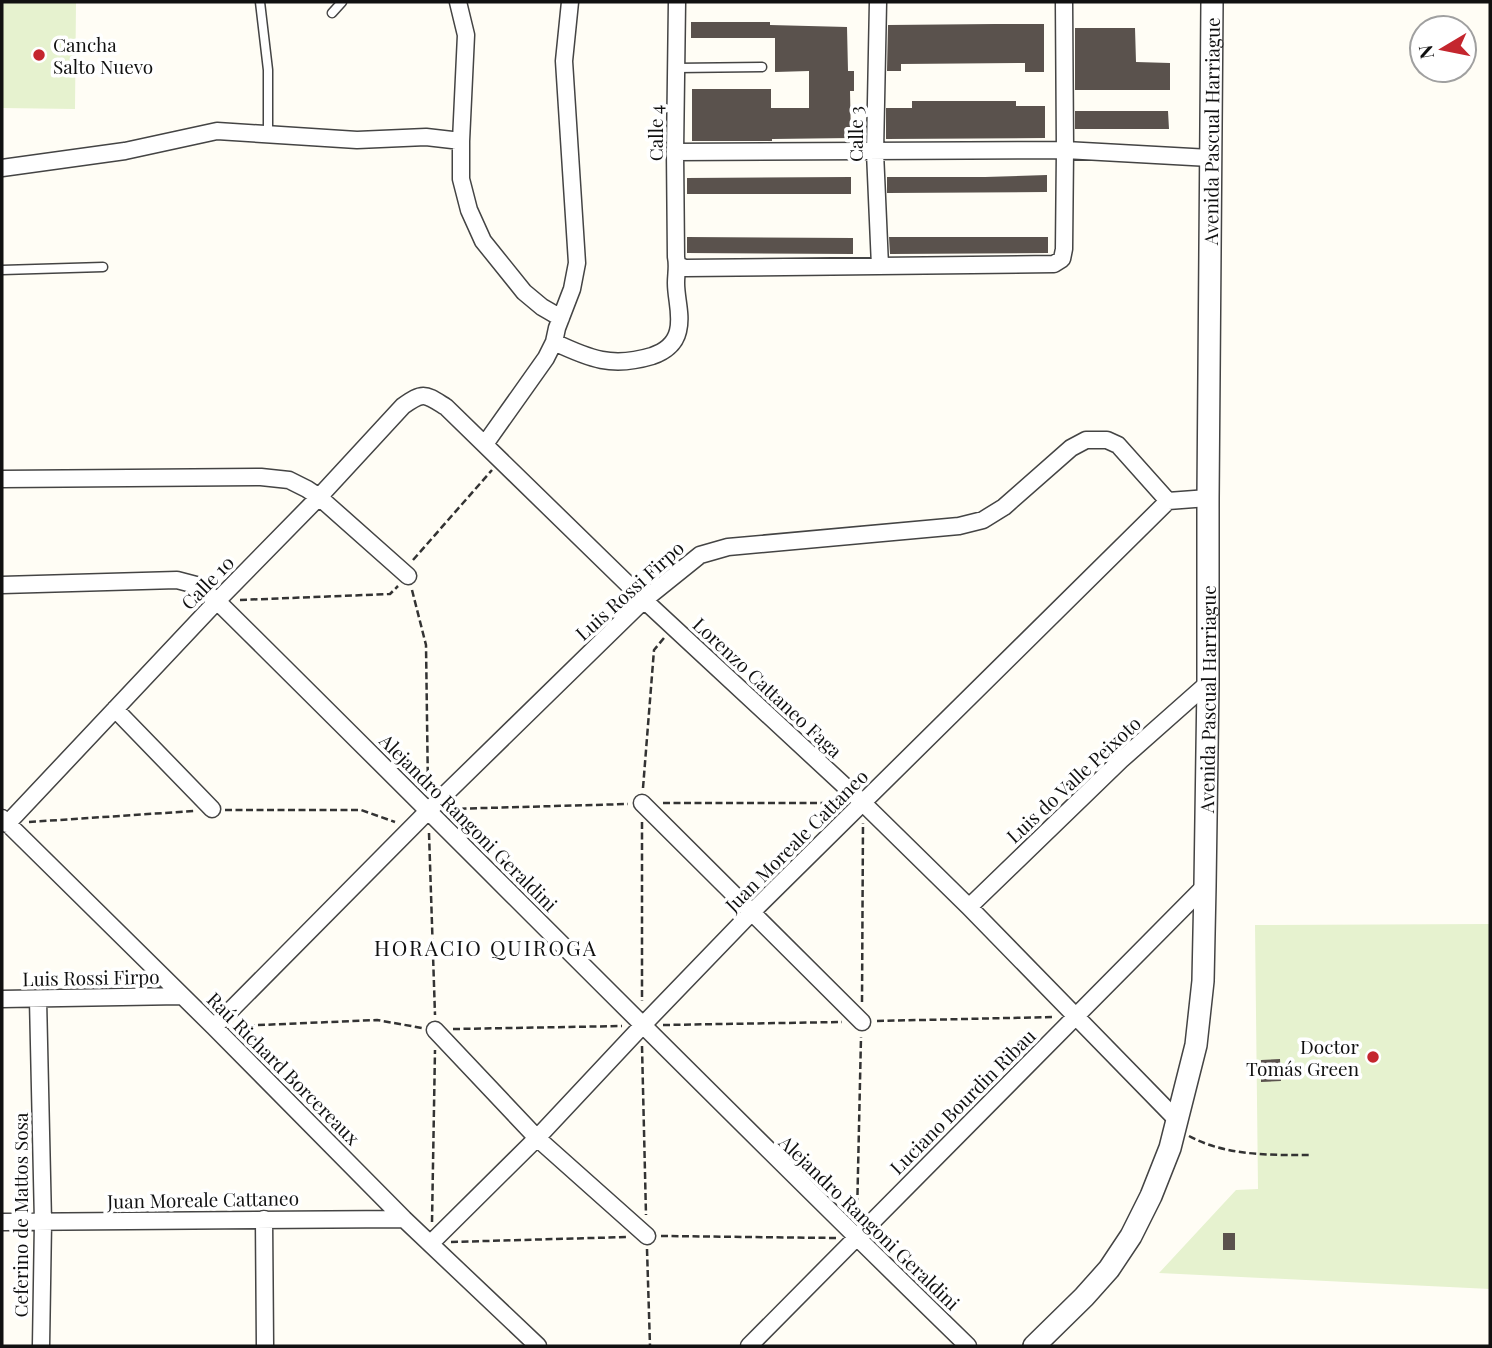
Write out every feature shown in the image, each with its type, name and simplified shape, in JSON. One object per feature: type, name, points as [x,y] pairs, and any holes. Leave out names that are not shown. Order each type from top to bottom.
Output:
[{"type":"street","points":[[458,2],[466,35],[461,179],[469,210],[483,241],[524,292],[561,318]]},
{"type":"street","points":[[485,444],[547,358],[572,289],[577,263],[564,61],[570,2]]},
{"type":"street","name":"Calle 4","points":[[554,342],[583,355],[608,362],[622,362],[648,357],[667,348],[678,333],[677,2]]},
{"type":"street","name":"Calle 3","points":[[878,2],[875,152],[880,266]]},
{"type":"street","points":[[678,265],[685,268],[1054,264],[1062,259],[1065,249],[1064,2]]},
{"type":"street","name":"Avenida Pascual Harriague","points":[[1034,1346],[1109,1269],[1131,1236],[1170,1148],[1196,1045],[1203,981],[1205,886],[1212,2]]},
{"type":"street","points":[[2,168],[125,151],[217,131],[357,140],[426,137],[461,141]]},
{"type":"street","points":[[676,152],[1065,150],[1210,158]]},
{"type":"street","name":"Calle 10","points":[[6,826],[403,406],[417,396],[428,396],[446,407]]},
{"type":"street","name":"Lorenzo Cattaneo Faga","points":[[446,407],[644,600],[863,803],[1076,1017],[1176,1123]]},
{"type":"street","name":"Luis Rossi Firpo","points":[[214,1027],[429,810],[644,600],[700,555],[729,547],[959,526],[983,520],[1004,507],[1071,448],[1086,440],[1107,440],[1118,445],[1168,501]]},
{"type":"street","points":[[2,479],[261,477],[289,480],[319,497],[408,576]]},
{"type":"street","points":[[1168,501],[1208,498]]},
{"type":"street","name":"Juan Moreale Cattaneo","points":[[431,1243],[537,1138],[752,912],[1168,501]]},
{"type":"street","name":"Alejandro Rangoni Geraldini","points":[[2,585],[177,580],[196,585],[217,601],[429,810],[642,1026],[968,1346]]},
{"type":"street","name":"Luis do Valle Peixoto","points":[[968,907],[1121,760],[1208,683]]},
{"type":"street","points":[[115,709],[212,809]]},
{"type":"street","points":[[642,803],[862,1022]]},
{"type":"street","name":"Raú Richard Borcereaux","points":[[6,826],[214,1027],[404,1219],[538,1346]]},
{"type":"street","name":"Luciano Bourdin Ribau","points":[[748,1346],[1205,886]]},
{"type":"street","name":"Luis Rossi Firpo","points":[[2,999],[181,996]]},
{"type":"street","name":"Ceferino de Mattos Sosa","points":[[38,999],[43,1222],[41,1346]]},
{"type":"street","points":[[435,1030],[537,1138],[647,1236]]},
{"type":"street","points":[[264,1219],[265,1346]]},
{"type":"street","name":"Juan Moreale Cattaneo","points":[[2,1222],[404,1219]]},
{"type":"lane","points":[[260,2],[268,70],[268,135]]},
{"type":"lane","points":[[332,13],[342,2]]},
{"type":"lane","points":[[676,68],[762,67]]},
{"type":"lane","points":[[2,270],[103,267]]},
{"type":"path","points":[[217,601],[390,594],[408,576],[414,558],[501,460]]},
{"type":"path","points":[[408,576],[426,645],[435,1030],[431,1243],[647,1236]]},
{"type":"path","points":[[650,1346],[642,1026],[642,803],[653,650],[673,627]]},
{"type":"path","points":[[429,810],[642,803],[863,803],[862,1022]]},
{"type":"path","points":[[6,826],[212,809],[361,810],[411,828]]},
{"type":"path","points":[[214,1027],[377,1020],[435,1030],[1076,1017]]},
{"type":"path","points":[[1176,1123],[1191,1138],[1227,1150],[1256,1154],[1310,1155]]},
{"type":"green space","name":"Cancha Salto Nuevo","points":[[2,2],[76,2],[75,109],[2,108]]},
{"type":"green space","name":"Doctor Tomás Green","points":[[1490,924],[1490,1289],[1159,1273],[1236,1190],[1258,1189],[1255,925]]},
{"type":"building","points":[[691,22],[770,22],[770,25],[847,27],[848,71],[854,71],[854,91],[850,91],[851,138],[692,141],[692,89],[771,89],[771,108],[809,108],[809,71],[775,72],[775,38],[691,38]]},
{"type":"building","points":[[1044,24],[1044,72],[1025,72],[1025,63],[901,64],[901,71],[887,71],[888,25]]},
{"type":"building","points":[[1075,28],[1135,28],[1136,62],[1170,63],[1170,90],[1075,90]]},
{"type":"building","points":[[912,101],[1016,101],[1016,106],[1045,106],[1045,138],[886,139],[886,108],[912,108]]},
{"type":"building","points":[[1075,111],[1168,111],[1169,129],[1075,129]]},
{"type":"building","points":[[1047,175],[1047,192],[887,193],[887,177]]},
{"type":"building","points":[[851,177],[851,194],[687,194],[687,178]]},
{"type":"building","points":[[687,237],[853,238],[853,254],[687,253]]},
{"type":"building","points":[[889,237],[1048,237],[1048,253],[890,254]]},
{"type":"building","points":[[1280,1059],[1281,1081],[1261,1082],[1261,1060]]},
{"type":"building","points":[[1223,1233],[1235,1233],[1235,1250],[1223,1250]]},
{"type":"place","name":"Cancha Salto Nuevo","points":[[39,55]]},
{"type":"place","name":"Doctor Tomás Green","points":[[1373,1057]]},
{"type":"district","name":"HORACIO QUIROGA","points":[[486,947]]}]
